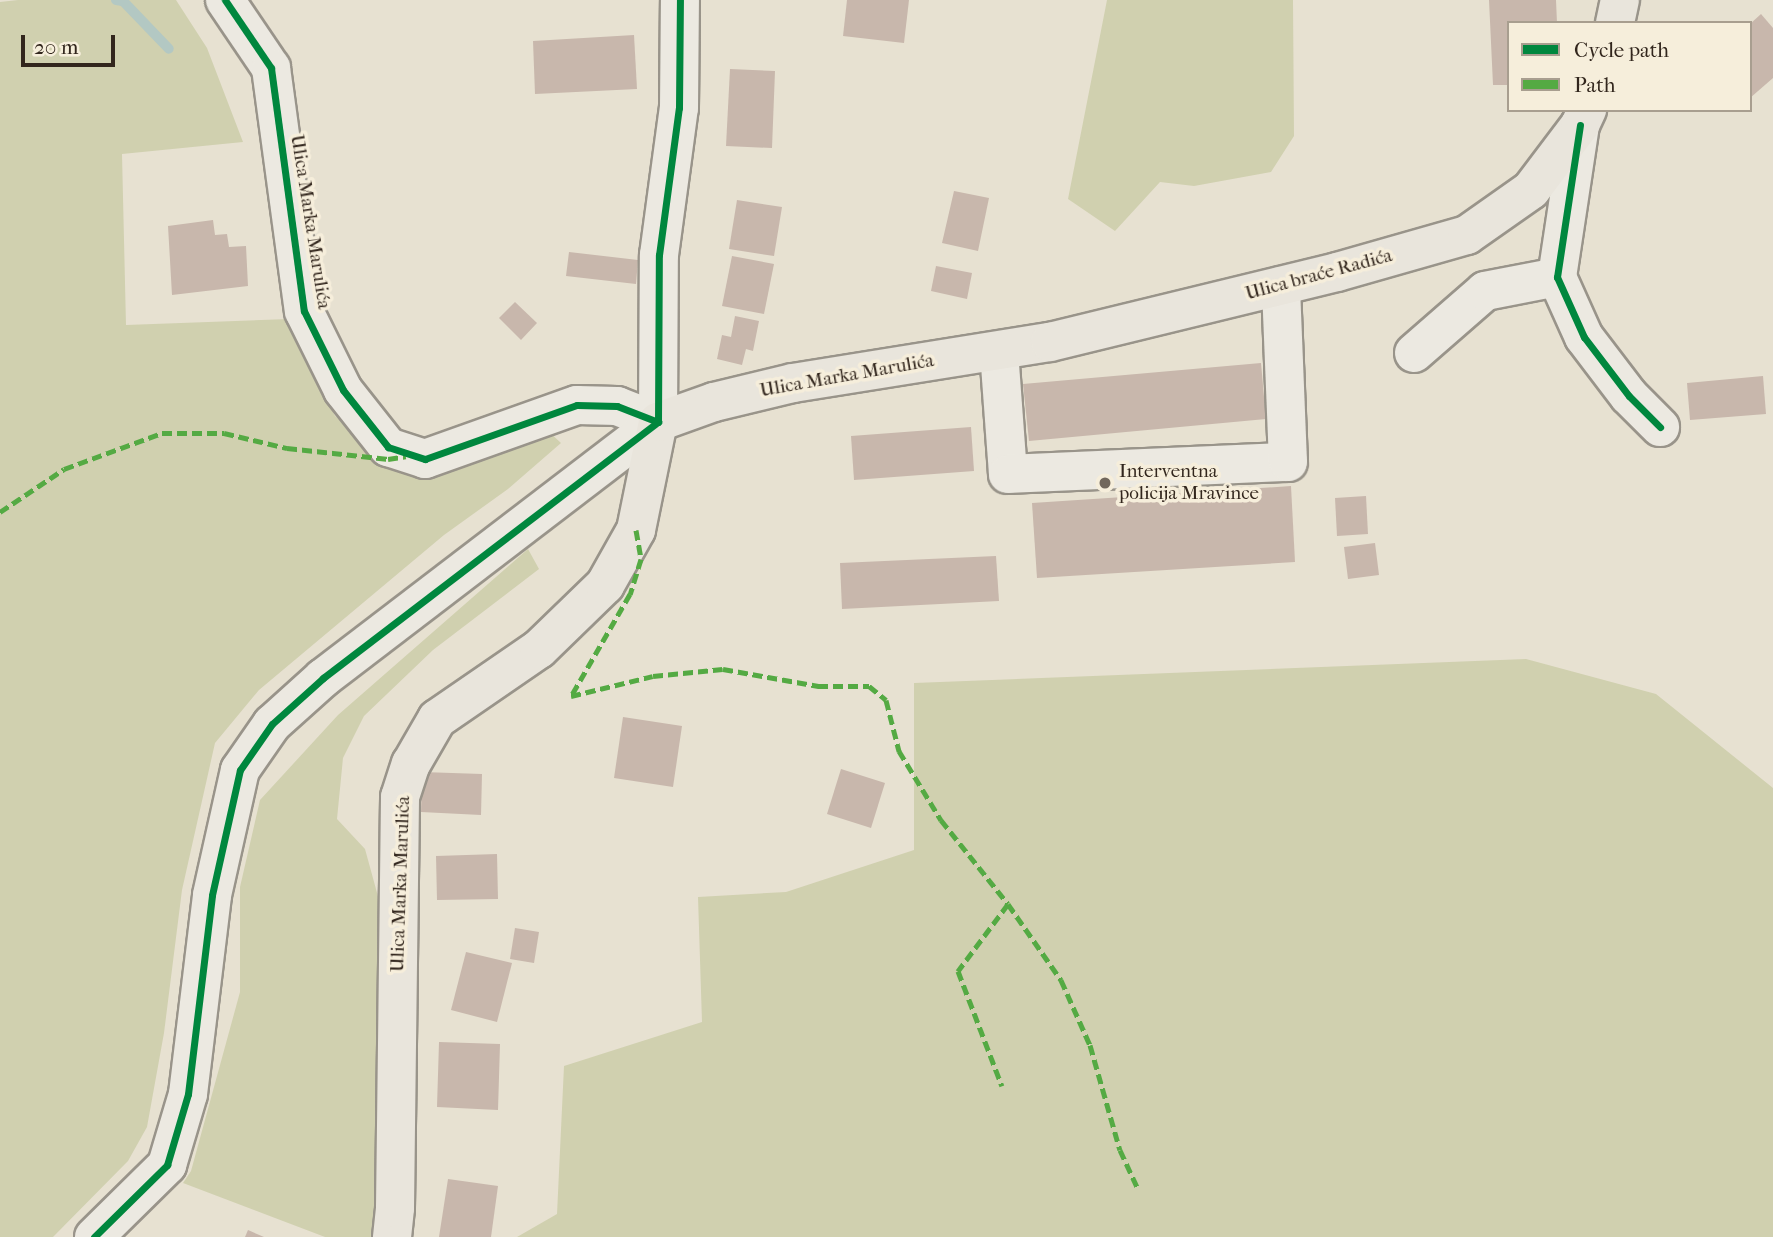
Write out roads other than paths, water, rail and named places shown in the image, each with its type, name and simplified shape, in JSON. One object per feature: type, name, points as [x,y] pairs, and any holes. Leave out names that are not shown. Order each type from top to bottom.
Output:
[{"type":"main road","points":[[1615,21],[1620,0]]},
{"type":"main road","name":"Ulica braće Radića","points":[[999,351],[1050,342],[1281,286],[1467,235],[1531,190],[1584,118]]},
{"type":"main road","name":"Ulica Marka Marulića","points":[[392,1237],[395,1208],[400,797],[411,764],[437,719],[539,649],[605,585],[636,530],[657,422],[714,402],[793,383],[999,351]]},
{"type":"street","name":"Ulica Marka Marulića","points":[[225,0],[271,68],[304,311],[343,390],[388,447],[425,459],[577,405],[617,406],[657,422],[659,255],[679,108],[680,0]]},
{"type":"street","points":[[1584,118],[1557,277],[1584,337],[1629,396],[1660,427]]},
{"type":"street","points":[[1414,353],[1485,291],[1557,277]]},
{"type":"street","points":[[999,351],[1008,474],[1288,462],[1281,286]]},
{"type":"street","points":[[94,1237],[167,1165],[188,1094],[212,895],[240,770],[272,724],[323,678],[657,422]]},
{"type":"waterway","points":[[116,0],[123,1],[169,49]]},
{"type":"place","name":"Interventna policija Mravince","points":[[1105,483]]}]
